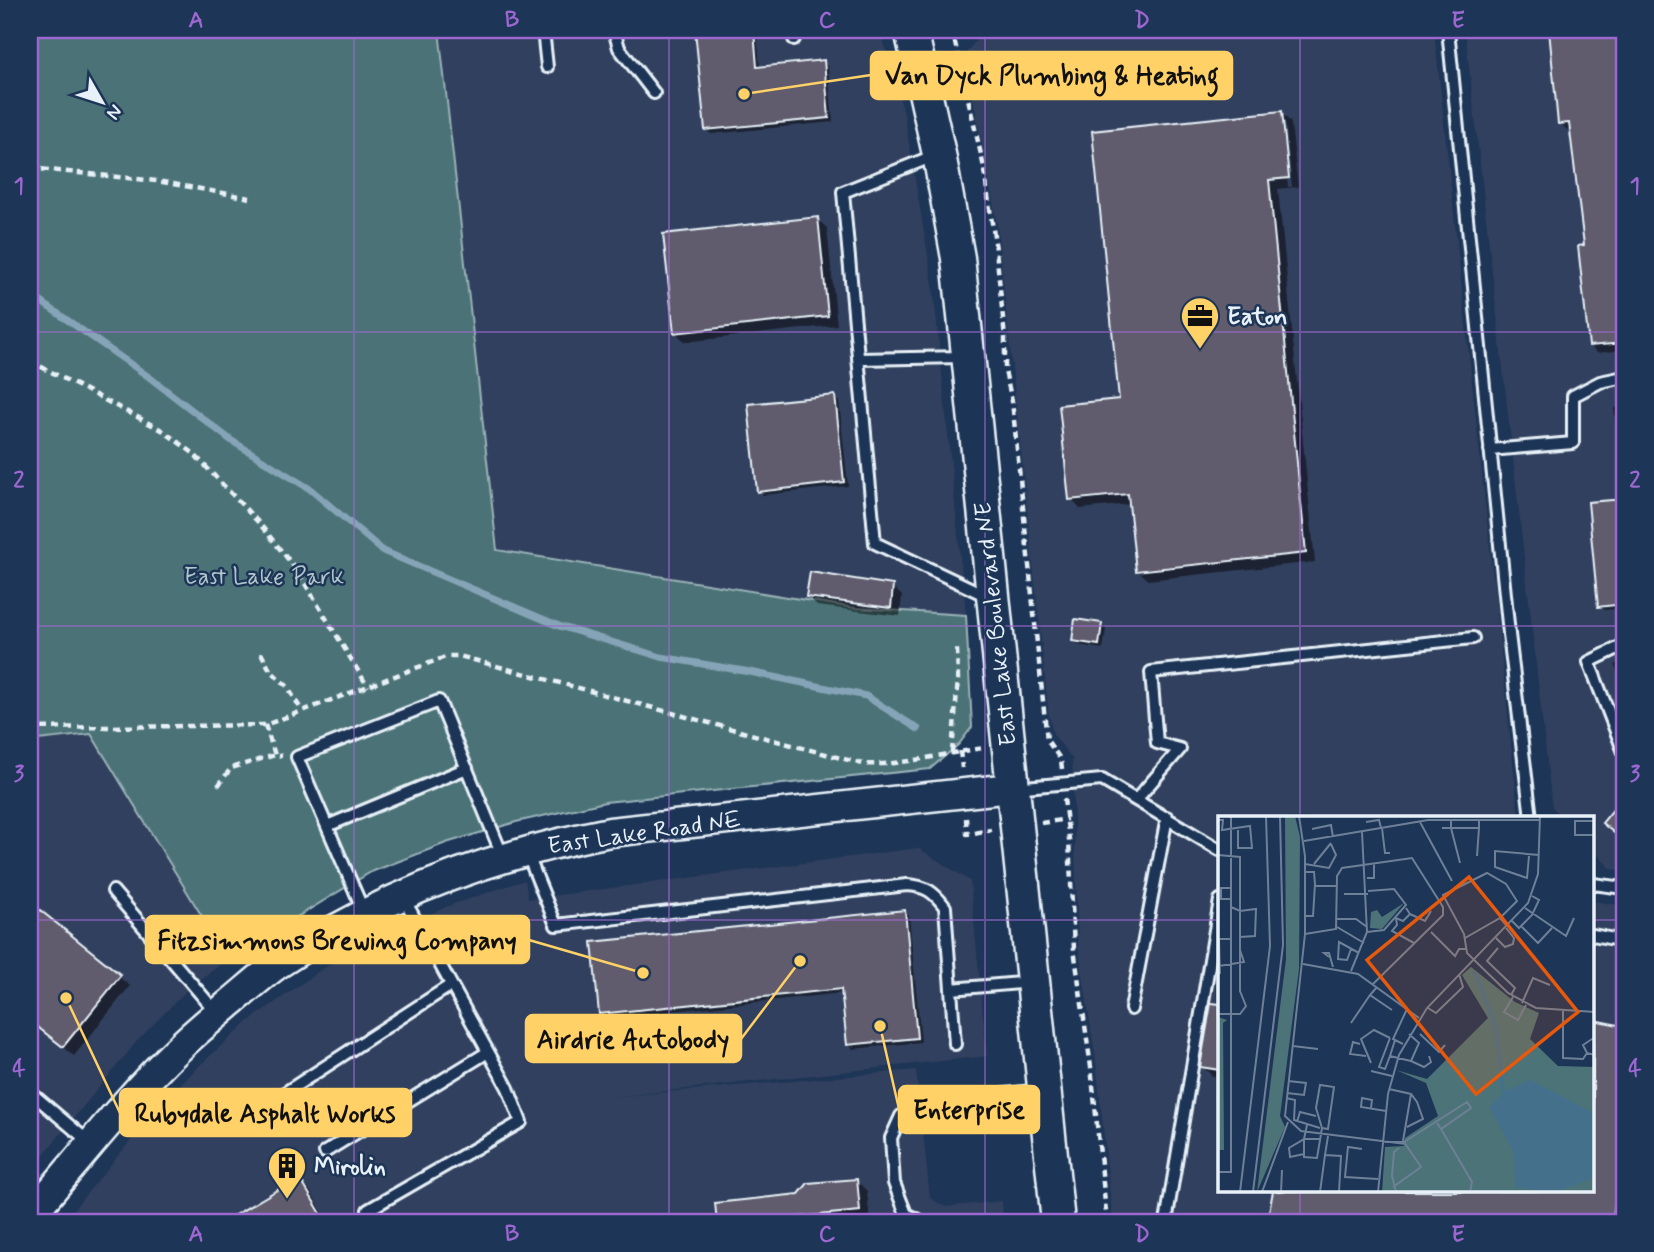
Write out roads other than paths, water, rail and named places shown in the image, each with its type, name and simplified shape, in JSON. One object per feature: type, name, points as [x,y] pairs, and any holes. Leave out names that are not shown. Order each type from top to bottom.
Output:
[{"type":"main road","name":"East Lake Boulevard NE","points":[[911,30],[939,154],[958,258],[1058,1222]]},
{"type":"street","name":"East Lake Road NE","points":[[30,1216],[181,1045],[276,966],[364,912],[402,895],[459,871],[515,854],[610,832],[1012,788]]},
{"type":"lane","points":[[543,30],[547,66]]},
{"type":"lane","points":[[614,30],[619,48],[654,93]]},
{"type":"lane","points":[[1448,30],[1490,450],[1531,816]]},
{"type":"lane","points":[[939,154],[843,191],[875,542],[993,599]]},
{"type":"lane","points":[[858,359],[968,357]]},
{"type":"lane","points":[[1490,450],[1573,443],[1573,396],[1600,382],[1624,377]]},
{"type":"lane","points":[[1136,800],[1180,749],[1157,743],[1151,672],[1473,638]]},
{"type":"lane","points":[[1624,645],[1589,662],[1624,752]]},
{"type":"lane","points":[[364,912],[297,757],[439,701],[467,768],[556,925],[894,886],[922,886],[935,893],[945,907],[955,1044]]},
{"type":"lane","points":[[327,825],[467,768]]},
{"type":"lane","points":[[1012,788],[1102,780],[1218,848]]},
{"type":"lane","points":[[1131,1009],[1167,817]]},
{"type":"lane","points":[[1594,884],[1624,888]]},
{"type":"lane","points":[[113,891],[218,1014]]},
{"type":"lane","points":[[368,1210],[521,1122],[508,1088],[402,895]]},
{"type":"lane","points":[[1166,1222],[1218,912]]},
{"type":"lane","points":[[1594,935],[1624,941]]},
{"type":"lane","points":[[951,989],[1033,982]]},
{"type":"lane","points":[[283,1094],[451,985]]},
{"type":"lane","points":[[325,1152],[488,1052]]},
{"type":"lane","points":[[922,1222],[906,1214],[894,1183],[891,1138],[901,1116],[920,1103],[1044,1090]]},
{"type":"lane","points":[[30,1092],[91,1144]]},
{"type":"waterway","points":[[30,294],[149,377],[232,441],[310,489],[383,551],[559,626],[661,657],[866,696],[918,729]]},
{"type":"place","name":"Van Dyck Plumbing & Heating","points":[[744,94]]},
{"type":"place","name":"Eaton","points":[[1200,350]]},
{"type":"place","name":"Airdrie Autobody","points":[[800,961]]},
{"type":"place","name":"Fitzsimmons Brewing Company","points":[[643,973]]},
{"type":"place","name":"Rubydale Asphalt Works","points":[[66,998]]},
{"type":"place","name":"Enterprise","points":[[880,1026]]},
{"type":"place","name":"Mirolin","points":[[287,1200]]},
{"type":"park label","name":"East Lake Park","points":[[264,576]]}]
